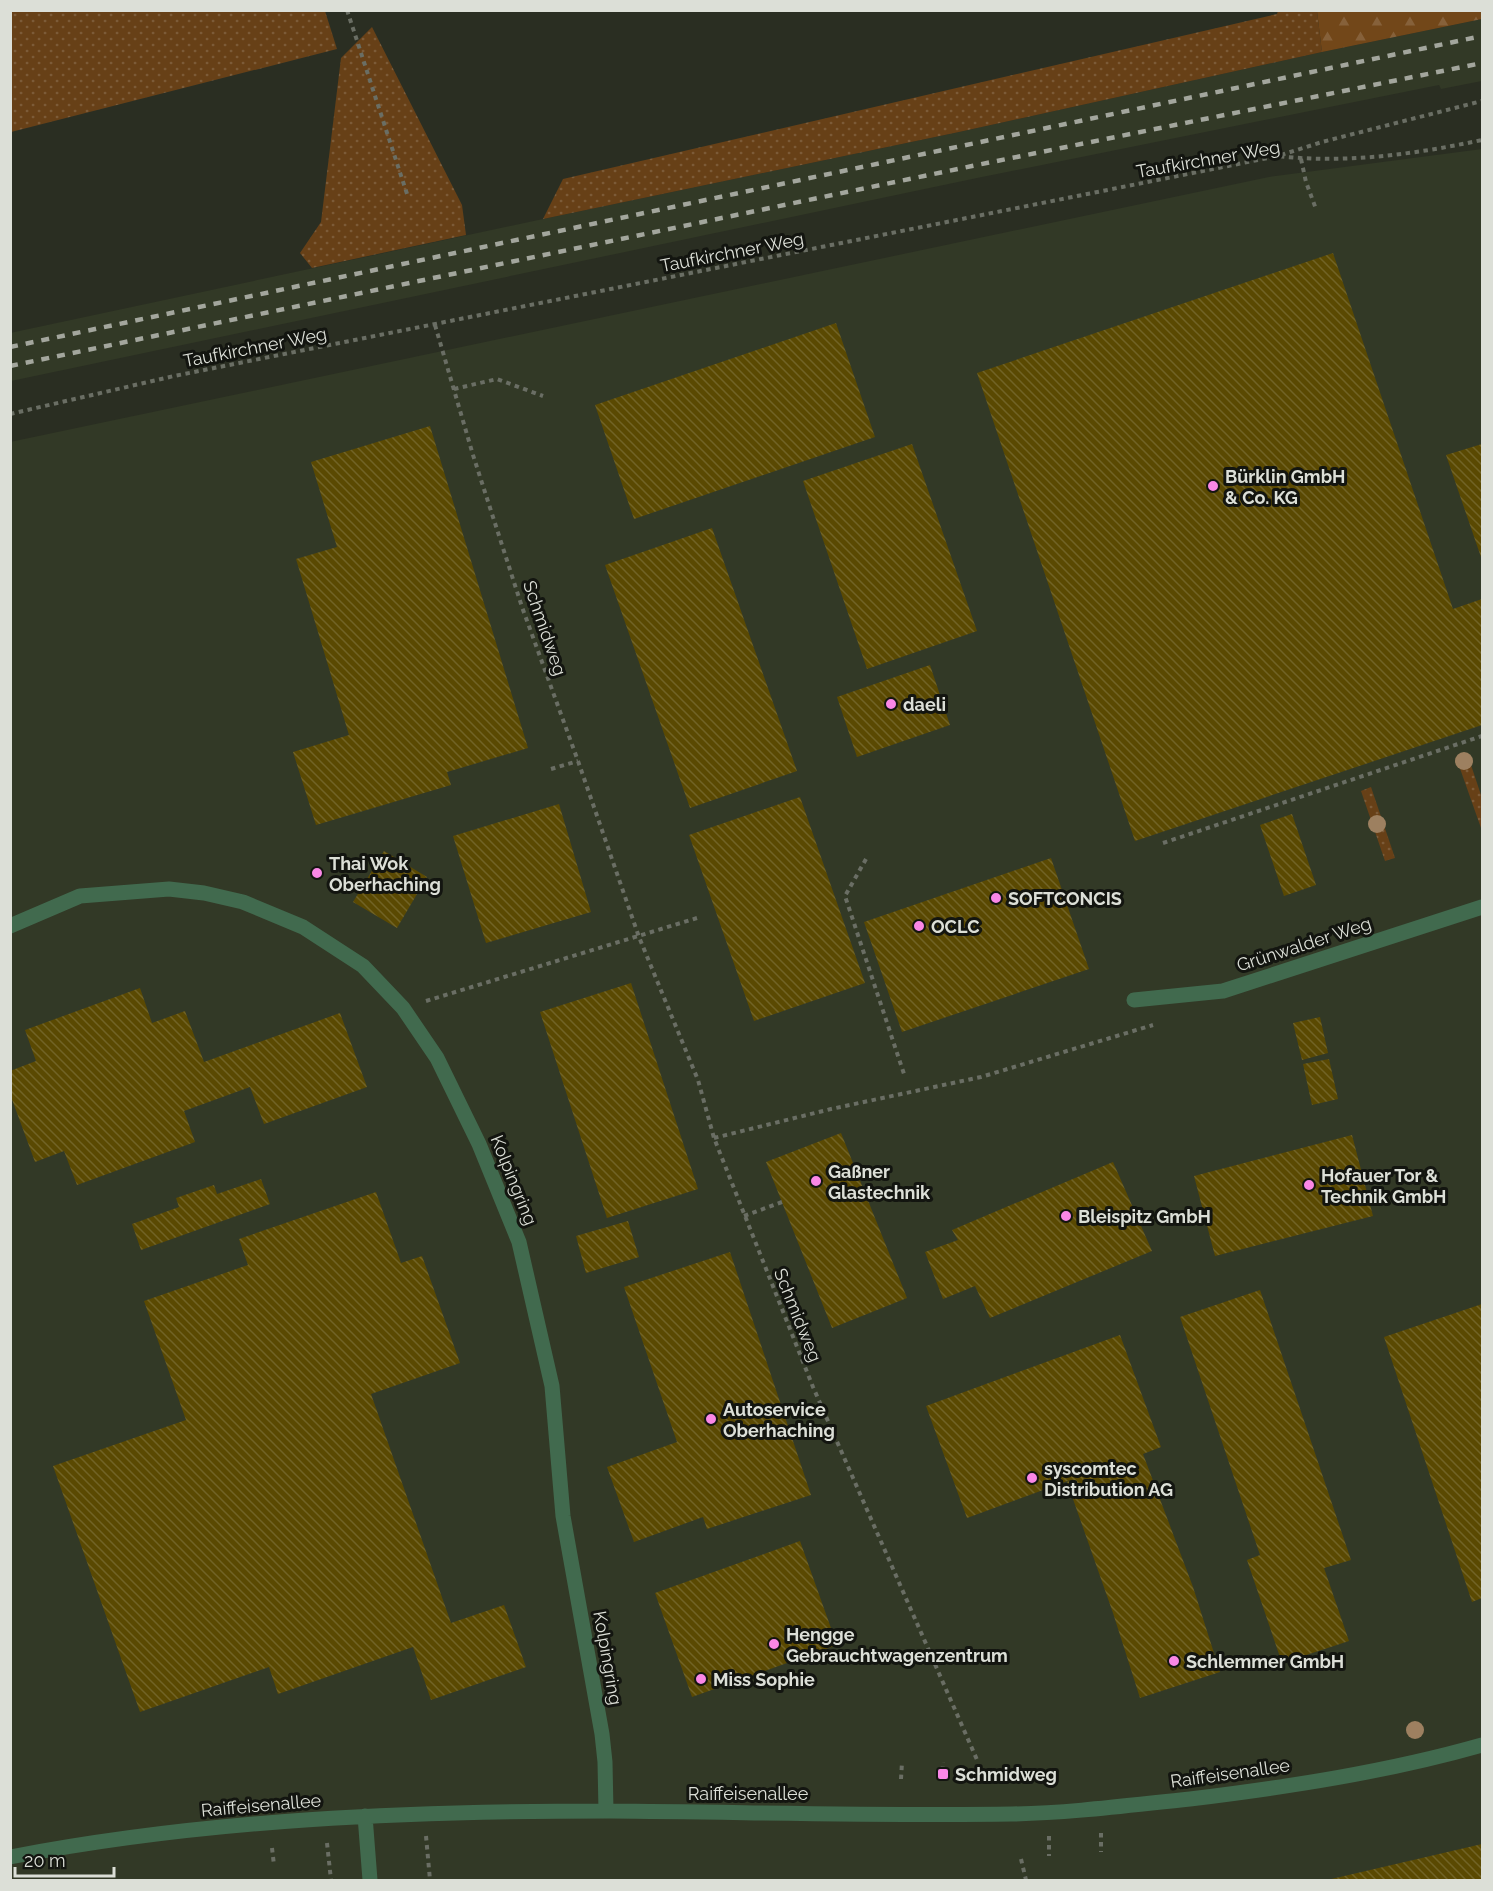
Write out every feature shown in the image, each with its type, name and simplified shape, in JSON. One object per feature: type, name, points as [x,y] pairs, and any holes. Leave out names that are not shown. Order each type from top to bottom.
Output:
[{"type":"street","name":"Kolpingring","points":[[10,926],[80,896],[169,889],[204,893],[243,902],[303,927],[363,966],[403,1008],[436,1058],[474,1133],[519,1242],[552,1386],[563,1516],[602,1734],[606,1811]]},
{"type":"street","name":"Grünwalder Weg","points":[[1134,1000],[1223,991],[1482,908]]},
{"type":"street","name":"Raiffeisenallee","points":[[10,1857],[144,1836],[365,1816],[606,1811],[1016,1814],[1111,1808],[1260,1790],[1365,1772],[1482,1745]]},
{"type":"street","points":[[365,1816],[370,1881]]},
{"type":"path","points":[[347,10],[408,197]]},
{"type":"path","points":[[1278,156],[1322,142],[1482,101]]},
{"type":"path","name":"Taufkirchner Weg","points":[[10,414],[174,376],[1278,156],[1301,159],[1379,156],[1482,140]]},
{"type":"path","points":[[1301,159],[1306,182],[1316,209]]},
{"type":"path","name":"Schmidweg","points":[[435,325],[473,455],[522,607],[639,937],[698,1080],[714,1138],[813,1387],[978,1762]]},
{"type":"path","points":[[454,389],[497,379],[543,396]]},
{"type":"path","points":[[1163,843],[1482,736]]},
{"type":"path","points":[[550,769],[578,761]]},
{"type":"path","points":[[866,860],[845,896],[904,1074]]},
{"type":"path","points":[[403,1008],[698,918]]},
{"type":"path","points":[[714,1138],[831,1109],[981,1077],[1154,1024]]},
{"type":"path","points":[[744,1216],[782,1202]]},
{"type":"path","points":[[901,1779],[902,1762]]},
{"type":"path","points":[[942,1780],[943,1762]]},
{"type":"path","points":[[423,1814],[430,1881]]},
{"type":"path","points":[[325,1819],[331,1881]]},
{"type":"path","points":[[1101,1833],[1101,1852]]},
{"type":"path","points":[[1049,1835],[1049,1856]]},
{"type":"path","points":[[1020,1859],[1026,1881]]},
{"type":"shaded area","points":[[11,10],[325,11],[337,49],[11,132]]},
{"type":"shaded area","points":[[1278,11],[1317,11],[1322,52],[959,132],[543,219],[563,179],[1277,14]]},
{"type":"shaded area","points":[[1482,19],[1482,81],[1441,89],[1439,85],[977,178],[11,381],[10,333]]},
{"type":"shaded area","points":[[372,27],[462,205],[466,235],[312,268],[300,253],[321,222],[341,58]]},
{"type":"shaded area","points":[[1482,149],[1482,1880],[11,1880],[10,442],[1269,177]]},
{"type":"shaded area","points":[[1468,756],[1482,798],[1481,828],[1457,760]]},
{"type":"shaded area","points":[[1371,787],[1395,858],[1385,861],[1361,791]]},
{"type":"green space","points":[[1317,11],[1482,11],[1482,19],[1322,52]]},
{"type":"building","name":"Bürklin GmbH & Co. KG","points":[[1333,253],[1453,609],[1482,599],[1482,725],[1135,841],[977,373]]},
{"type":"building","points":[[836,323],[875,437],[634,519],[595,405]]},
{"type":"building","points":[[430,426],[528,748],[447,772],[451,785],[316,825],[293,752],[349,735],[296,559],[337,547],[311,462]]},
{"type":"building","points":[[912,444],[977,631],[867,669],[803,481]]},
{"type":"building","points":[[1482,444],[1482,560],[1446,455]]},
{"type":"building","points":[[712,528],[797,771],[690,808],[605,565]]},
{"type":"building","name":"daeli","points":[[930,665],[950,725],[857,757],[837,697]]},
{"type":"building","points":[[800,797],[865,983],[754,1021],[689,835]]},
{"type":"building","points":[[559,804],[591,912],[486,943],[453,836]]},
{"type":"building","points":[[1292,814],[1316,885],[1284,896],[1260,825]]},
{"type":"building","points":[[384,851],[427,877],[397,928],[353,902]]},
{"type":"building","points":[[1051,858],[1089,969],[902,1032],[864,922]]},
{"type":"building","points":[[631,983],[698,1189],[607,1218],[540,1012]]},
{"type":"building","points":[[140,988],[152,1023],[185,1011],[204,1062],[340,1013],[367,1087],[264,1124],[250,1087],[184,1111],[195,1142],[77,1185],[64,1151],[35,1162],[10,1094],[10,1071],[36,1061],[25,1030]]},
{"type":"building","points":[[1320,1017],[1328,1053],[1302,1060],[1293,1023]]},
{"type":"building","points":[[1329,1059],[1338,1099],[1312,1105],[1303,1064]]},
{"type":"building","points":[[841,1133],[907,1298],[832,1328],[766,1162]]},
{"type":"building","points":[[1352,1135],[1373,1216],[1215,1256],[1194,1176]]},
{"type":"building","points":[[1113,1162],[1152,1251],[990,1318],[975,1286],[943,1299],[925,1252],[958,1240],[952,1230]]},
{"type":"building","points":[[261,1179],[270,1204],[141,1250],[132,1224],[179,1207],[176,1198],[214,1185],[217,1194]]},
{"type":"building","points":[[376,1192],[401,1263],[422,1256],[460,1363],[371,1394],[451,1623],[504,1605],[526,1667],[431,1700],[413,1647],[278,1694],[269,1667],[140,1712],[53,1466],[186,1420],[144,1301],[248,1265],[239,1239]]},
{"type":"building","points":[[628,1221],[639,1257],[586,1273],[576,1236]]},
{"type":"building","points":[[730,1252],[811,1495],[707,1529],[703,1517],[634,1542],[607,1467],[677,1442],[624,1287]]},
{"type":"building","points":[[1260,1290],[1351,1560],[1324,1568],[1349,1641],[1282,1663],[1247,1560],[1260,1555],[1180,1317]]},
{"type":"building","points":[[1482,1304],[1482,1598],[1472,1602],[1384,1337]]},
{"type":"building","points":[[1120,1335],[1161,1447],[1143,1454],[1193,1587],[1220,1672],[1140,1698],[1067,1482],[1073,1479],[967,1518],[926,1406]]},
{"type":"building","points":[[800,1541],[837,1645],[692,1697],[655,1593]]},
{"type":"building","points":[[1482,1844],[1482,1880],[1327,1880]]},
{"type":"railway","points":[[10,347],[1482,36]]},
{"type":"railway","points":[[10,366],[972,166],[1482,63]]},
{"type":"place","name":"Bürklin GmbH & Co. KG","points":[[1213,486]]},
{"type":"place","name":"daeli","points":[[891,704]]},
{"type":"place","name":"Thai Wok Oberhaching","points":[[317,873]]},
{"type":"place","name":"SOFTCONCIS","points":[[996,898]]},
{"type":"place","name":"OCLC","points":[[919,926]]},
{"type":"place","name":"Gaßner Glastechnik","points":[[816,1181]]},
{"type":"place","name":"Hofauer Tor & Technik GmbH","points":[[1309,1185]]},
{"type":"place","name":"Bleispitz GmbH","points":[[1066,1216]]},
{"type":"place","name":"Autoservice Oberhaching","points":[[711,1419]]},
{"type":"place","name":"syscomtec Distribution AG","points":[[1032,1478]]},
{"type":"place","name":"Hengge Gebrauchtwagenzentrum","points":[[774,1644]]},
{"type":"place","name":"Schlemmer GmbH","points":[[1174,1661]]},
{"type":"place","name":"Miss Sophie","points":[[701,1679]]},
{"type":"place","name":"Schmidweg","points":[[943,1774]]}]
